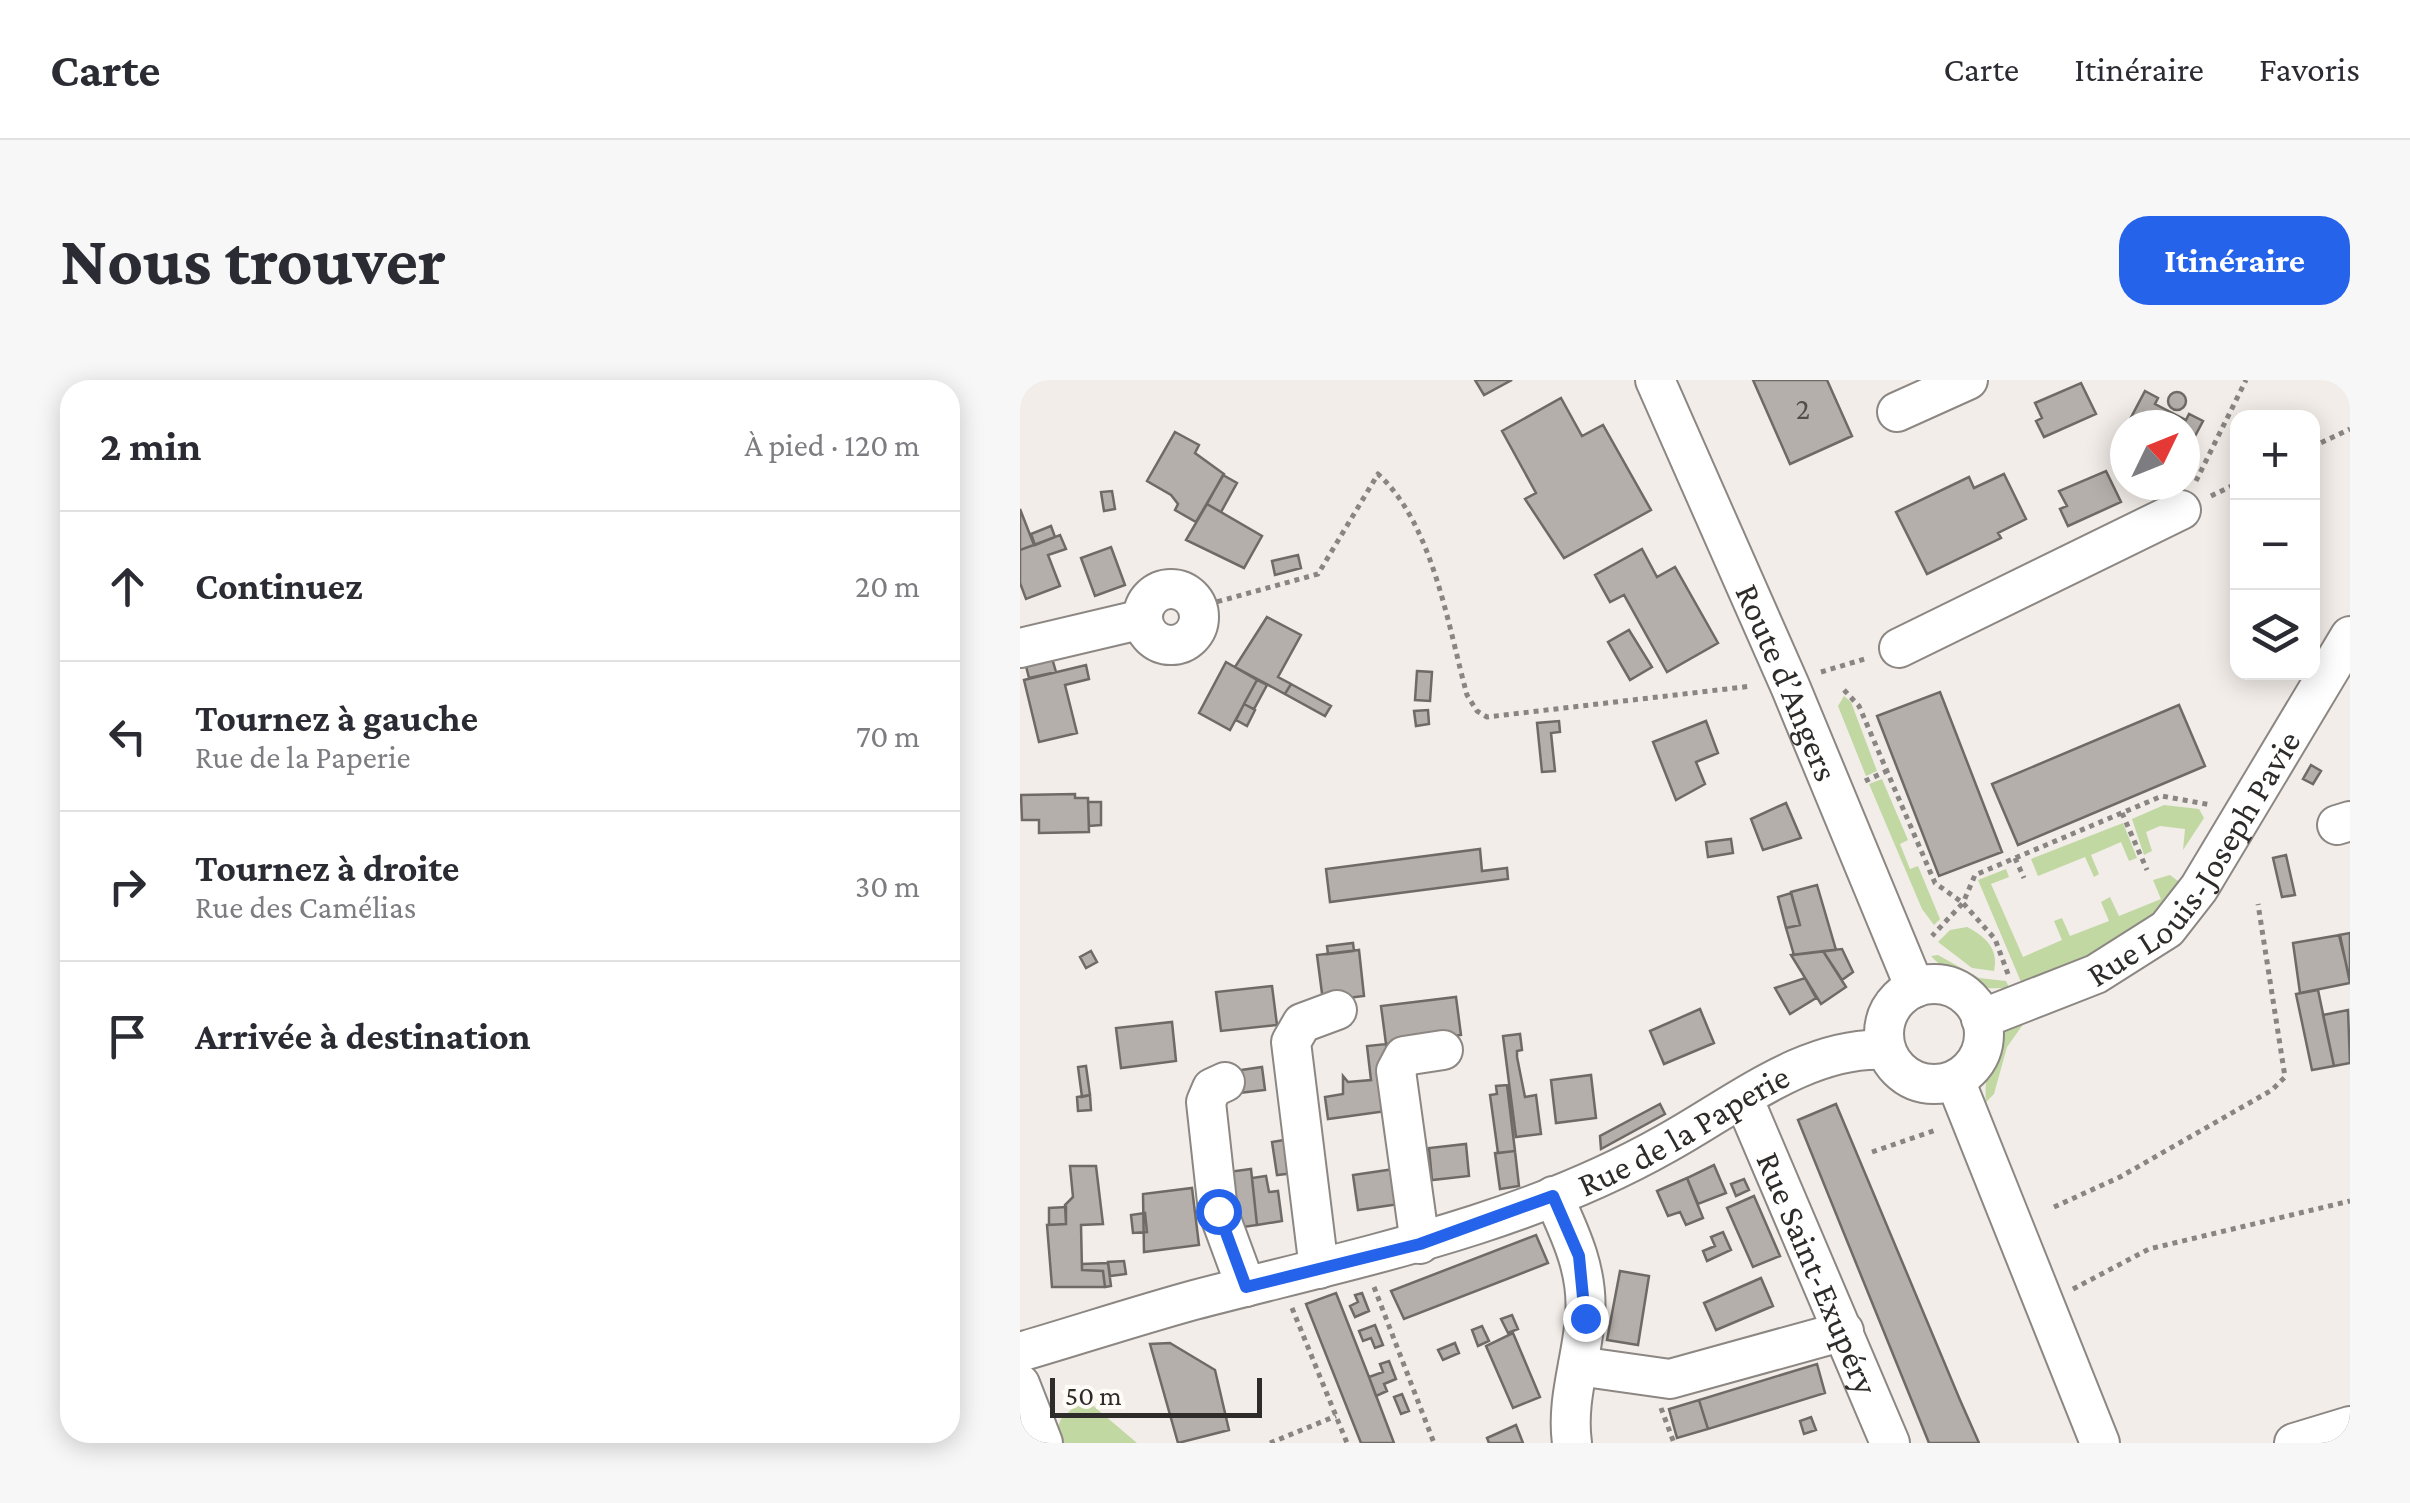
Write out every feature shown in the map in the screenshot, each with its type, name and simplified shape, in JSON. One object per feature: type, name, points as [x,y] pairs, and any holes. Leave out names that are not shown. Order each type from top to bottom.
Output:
[{"type":"street","name":"Route d’Angers","points":[[1655,380],[1790,686],[1914,988]]},
{"type":"street","points":[[1897,412],[1968,380]]},
{"type":"street","points":[[1899,648],[2181,510]]},
{"type":"street","points":[[1020,648],[1143,619],[1148,600],[1165,589],[1184,592],[1198,607]]},
{"type":"street","name":"Rue Louis-Joseph Pavie","points":[[1981,1018],[2096,974],[2167,929],[2199,888],[2350,636]]},
{"type":"street","points":[[1936,984],[1958,991],[1981,1018],[1980,1054],[1955,1080],[1918,1082],[1898,1070],[1886,1050],[1888,1014],[1914,988],[1936,984]]},
{"type":"street","points":[[1319,1270],[1291,1042],[1302,1022],[1337,1010]]},
{"type":"street","name":"Rue de la Paperie","points":[[1020,1352],[1246,1287],[1420,1244],[1553,1196],[1644,1156],[1818,1059],[1855,1048],[1886,1050]]},
{"type":"street","points":[[1420,1244],[1396,1071],[1404,1056],[1443,1050]]},
{"type":"street","points":[[1955,1080],[2100,1443]]},
{"type":"street","points":[[1225,1082],[1212,1088],[1206,1102],[1218,1211],[1246,1287]]},
{"type":"street","name":"Rue Saint-Exupéry","points":[[1744,1100],[1890,1443]]},
{"type":"street","points":[[1553,1196],[1583,1275],[1585,1318],[1570,1410],[1572,1443]]},
{"type":"street","points":[[1578,1366],[1670,1379],[1844,1330]]},
{"type":"street","points":[[1020,1384],[1044,1443]]},
{"type":"street","points":[[2294,1443],[2350,1426]]},
{"type":"path","points":[[2181,510],[2246,380]]},
{"type":"path","points":[[2320,443],[2350,429]]},
{"type":"path","points":[[1198,607],[1318,574],[1378,474],[1411,522],[1432,565],[1467,695],[1478,711],[1488,716],[1752,686]]},
{"type":"path","points":[[1790,686],[1899,648]]},
{"type":"path","points":[[1844,690],[1860,706],[1935,883],[1963,903],[1995,939],[2010,980]]},
{"type":"path","points":[[1864,781],[1887,771]]},
{"type":"path","points":[[1932,936],[1963,903],[1975,875],[2162,796],[2219,807]]},
{"type":"path","points":[[2122,813],[2146,870]]},
{"type":"path","points":[[2015,858],[2024,878]]},
{"type":"path","points":[[2054,1207],[2120,1177],[2272,1090],[2285,1077],[2258,904]]},
{"type":"path","points":[[1872,1152],[1936,1130]]},
{"type":"path","points":[[2042,1300],[2084,1284],[2148,1249],[2350,1201]]},
{"type":"path","points":[[1363,1260],[1434,1443]]},
{"type":"path","points":[[1288,1300],[1348,1443]]},
{"type":"path","points":[[1270,1443],[1336,1416]]},
{"type":"green space","points":[[1844,696],[1851,702],[1877,771],[1866,776],[1838,706]]},
{"type":"green space","points":[[1882,779],[1908,840],[1900,844],[1910,869],[1918,866],[1940,919],[1934,925],[1922,909],[1869,784]]},
{"type":"green space","points":[[2164,805],[2199,809],[2204,818],[2183,850],[2185,829],[2160,826],[2146,832],[2152,851],[2144,855],[2132,819]]},
{"type":"green space","points":[[2123,823],[2137,858],[2129,861],[2121,842],[2091,855],[2099,874],[2094,877],[2085,857],[2038,876],[2031,859]]},
{"type":"green space","points":[[2006,869],[2009,877],[1991,884],[2023,957],[2062,940],[2054,921],[2062,918],[2070,936],[2109,921],[2101,902],[2110,897],[2119,916],[2161,899],[2153,880],[2170,875],[2182,884],[2150,919],[2110,945],[2021,982],[1978,880]]},
{"type":"green space","points":[[1967,927],[1990,944],[1995,956],[1994,971],[1972,968],[1938,942],[1950,930]]},
{"type":"green space","points":[[1938,955],[1979,978],[2006,981],[2009,987],[1987,988],[1967,982],[1931,956]]},
{"type":"green space","points":[[2020,1015],[2024,1023],[2007,1047],[1994,1094],[1986,1102],[1993,1054]]},
{"type":"green space","points":[[1084,1398],[1137,1443],[1051,1443],[1061,1419]]},
{"type":"building","points":[[1475,380],[1512,380],[1484,395]]},
{"type":"building","points":[[1753,380],[1827,380],[1852,436],[1790,464]]},
{"type":"building","points":[[2081,383],[2096,414],[2044,437],[2036,421],[2042,418],[2035,403]]},
{"type":"building","points":[[2145,391],[2158,398],[2155,404],[2167,410],[2135,410]]},
{"type":"building","points":[[2170,394],[2184,394],[2184,408],[2170,408]]},
{"type":"building","points":[[1561,398],[1582,436],[1603,425],[1651,510],[1564,558],[1525,499],[1536,493],[1502,431]]},
{"type":"building","points":[[1175,432],[1199,445],[1195,453],[1224,474],[1196,522],[1175,510],[1178,504],[1171,495],[1147,481]]},
{"type":"building","points":[[2106,471],[2110,500],[2121,502],[2068,526],[2060,509],[2067,506],[2059,491]]},
{"type":"building","points":[[2004,474],[2026,519],[1998,533],[2001,538],[1927,574],[1896,512],[1969,477],[1974,488]]},
{"type":"building","points":[[1223,475],[1237,483],[1221,512],[1207,504]]},
{"type":"building","points":[[1112,491],[1115,509],[1104,511],[1101,492]]},
{"type":"building","points":[[1207,504],[1262,536],[1244,568],[1186,540]]},
{"type":"building","points":[[1020,509],[1034,545],[1020,550]]},
{"type":"building","points":[[1051,526],[1055,537],[1035,545],[1031,534]]},
{"type":"building","points":[[1060,535],[1066,549],[1048,555],[1060,586],[1026,599],[1020,583],[1020,550]]},
{"type":"building","points":[[1111,547],[1125,585],[1095,596],[1081,558]]},
{"type":"building","points":[[1642,549],[1657,577],[1675,567],[1718,643],[1667,672],[1624,595],[1610,602],[1595,575]]},
{"type":"building","points":[[1298,555],[1301,568],[1275,575],[1272,561]]},
{"type":"building","points":[[1267,617],[1301,635],[1278,677],[1291,684],[1285,694],[1235,667]]},
{"type":"building","points":[[1629,630],[1652,667],[1630,680],[1608,642]]},
{"type":"building","points":[[1050,651],[1056,672],[1029,678],[1024,658]]},
{"type":"building","points":[[1226,662],[1257,680],[1230,730],[1199,713]]},
{"type":"building","points":[[1086,665],[1089,679],[1065,685],[1077,733],[1039,742],[1024,680]]},
{"type":"building","points":[[1417,671],[1432,672],[1430,701],[1415,700]]},
{"type":"building","points":[[1257,680],[1267,685],[1254,709],[1244,704]]},
{"type":"building","points":[[1291,684],[1331,706],[1325,716],[1285,694]]},
{"type":"building","points":[[1940,692],[2002,852],[1939,876],[1877,716]]},
{"type":"building","points":[[1244,704],[1255,710],[1247,726],[1236,720]]},
{"type":"building","points":[[2179,705],[2205,766],[2018,845],[1992,784]]},
{"type":"building","points":[[1428,710],[1429,724],[1416,726],[1414,711]]},
{"type":"building","points":[[1559,721],[1560,732],[1551,733],[1555,771],[1542,772],[1537,723]]},
{"type":"building","points":[[1706,721],[1718,753],[1696,762],[1705,784],[1676,800],[1653,742]]},
{"type":"building","points":[[2311,765],[2321,771],[2313,784],[2303,779]]},
{"type":"building","points":[[1075,794],[1075,798],[1088,798],[1089,832],[1039,833],[1039,820],[1022,820],[1021,795]]},
{"type":"building","points":[[1088,802],[1101,802],[1101,825],[1089,826]]},
{"type":"building","points":[[1786,803],[1801,838],[1763,850],[1751,819]]},
{"type":"building","points":[[1731,839],[1733,853],[1708,857],[1706,842]]},
{"type":"building","points":[[1480,849],[1482,871],[1507,868],[1508,879],[1330,902],[1326,869]]},
{"type":"building","points":[[2286,855],[2295,895],[2282,897],[2273,858]]},
{"type":"building","points":[[1817,885],[1836,950],[1794,955],[1786,928],[1800,925],[1791,892]]},
{"type":"building","points":[[1791,893],[1800,925],[1786,928],[1778,897]]},
{"type":"building","points":[[2350,933],[2350,980],[2339,935]]},
{"type":"building","points":[[2340,935],[2350,983],[2300,993],[2293,943]]},
{"type":"building","points":[[1353,943],[1354,951],[1328,954],[1327,946]]},
{"type":"building","points":[[1842,949],[1853,972],[1842,980],[1823,951]]},
{"type":"building","points":[[1359,950],[1364,996],[1323,1001],[1317,955]]},
{"type":"building","points":[[1091,951],[1097,962],[1086,968],[1080,957]]},
{"type":"building","points":[[1823,951],[1846,987],[1821,1004],[1791,955]]},
{"type":"building","points":[[1805,978],[1816,998],[1790,1014],[1775,988]]},
{"type":"building","points":[[1272,986],[1277,1025],[1221,1031],[1216,992]]},
{"type":"building","points":[[2318,990],[2334,1066],[2312,1070],[2296,994]]},
{"type":"building","points":[[1456,997],[1461,1035],[1386,1044],[1381,1006]]},
{"type":"building","points":[[1700,1009],[1714,1043],[1664,1064],[1650,1031]]},
{"type":"building","points":[[2348,1010],[2350,1063],[2334,1066],[2323,1015]]},
{"type":"building","points":[[1172,1022],[1176,1061],[1121,1068],[1116,1028]]},
{"type":"building","points":[[1520,1034],[1522,1050],[1517,1051],[1517,1057],[1525,1097],[1536,1095],[1541,1134],[1516,1137],[1503,1036]]},
{"type":"building","points":[[1386,1044],[1394,1110],[1328,1119],[1325,1097],[1343,1094],[1343,1076],[1348,1082],[1371,1080],[1367,1046]]},
{"type":"building","points":[[1086,1066],[1090,1095],[1082,1097],[1078,1067]]},
{"type":"building","points":[[1262,1067],[1265,1090],[1230,1094],[1227,1072]]},
{"type":"building","points":[[1591,1075],[1596,1118],[1556,1123],[1551,1080]]},
{"type":"building","points":[[1507,1085],[1515,1151],[1498,1153],[1490,1095],[1497,1094],[1496,1086]]},
{"type":"building","points":[[1090,1095],[1091,1110],[1078,1111],[1077,1097]]},
{"type":"building","points":[[1660,1104],[1665,1114],[1601,1149],[1600,1136]]},
{"type":"building","points":[[1836,1104],[1979,1443],[1929,1443],[1798,1120]]},
{"type":"building","points":[[1290,1139],[1295,1173],[1277,1175],[1272,1142]]},
{"type":"building","points":[[1466,1144],[1469,1176],[1432,1180],[1429,1148]]},
{"type":"building","points":[[1515,1151],[1519,1186],[1500,1189],[1495,1153]]},
{"type":"building","points":[[1714,1165],[1726,1193],[1698,1204],[1687,1178]]},
{"type":"building","points":[[1070,1166],[1096,1166],[1103,1224],[1081,1225],[1082,1270],[1103,1271],[1105,1287],[1052,1287],[1047,1225],[1066,1224],[1065,1205],[1073,1197]]},
{"type":"building","points":[[1401,1168],[1406,1203],[1358,1210],[1353,1175]]},
{"type":"building","points":[[1251,1169],[1257,1225],[1229,1229],[1228,1172]]},
{"type":"building","points":[[1266,1176],[1269,1192],[1278,1191],[1282,1221],[1257,1225],[1252,1178]]},
{"type":"building","points":[[1687,1178],[1703,1218],[1686,1225],[1680,1212],[1668,1216],[1657,1191]]},
{"type":"building","points":[[1744,1179],[1749,1190],[1736,1196],[1731,1184]]},
{"type":"building","points":[[1192,1188],[1199,1245],[1144,1252],[1143,1194]]},
{"type":"building","points":[[1754,1196],[1780,1256],[1753,1267],[1727,1208]]},
{"type":"building","points":[[1066,1207],[1066,1224],[1049,1225],[1049,1208]]},
{"type":"building","points":[[1145,1213],[1147,1232],[1133,1233],[1131,1215]]},
{"type":"building","points":[[1723,1232],[1731,1250],[1707,1261],[1703,1251],[1715,1246],[1711,1237]]},
{"type":"building","points":[[1536,1235],[1548,1263],[1404,1319],[1391,1291]]},
{"type":"building","points":[[1124,1261],[1126,1274],[1110,1276],[1108,1262]]},
{"type":"building","points":[[1108,1263],[1111,1286],[1105,1287],[1103,1271],[1082,1270],[1082,1264]]},
{"type":"building","points":[[1620,1271],[1649,1276],[1638,1345],[1607,1340]]},
{"type":"building","points":[[1761,1278],[1773,1306],[1716,1330],[1704,1303]]},
{"type":"building","points":[[1336,1293],[1394,1443],[1361,1443],[1306,1304]]},
{"type":"building","points":[[1362,1293],[1369,1311],[1355,1317],[1350,1306],[1358,1302],[1355,1295]]},
{"type":"building","points":[[1512,1315],[1518,1329],[1508,1333],[1501,1319]]},
{"type":"building","points":[[1375,1325],[1383,1345],[1375,1348],[1371,1338],[1363,1341],[1359,1331]]},
{"type":"building","points":[[1482,1326],[1489,1341],[1478,1346],[1472,1330]]},
{"type":"building","points":[[1513,1333],[1540,1397],[1513,1408],[1486,1346]]},
{"type":"building","points":[[1170,1343],[1215,1370],[1229,1430],[1178,1443],[1150,1344]]},
{"type":"building","points":[[1455,1343],[1459,1353],[1443,1360],[1438,1350]]},
{"type":"building","points":[[1389,1361],[1396,1379],[1384,1384],[1387,1391],[1376,1396],[1369,1377],[1383,1372],[1380,1364]]},
{"type":"building","points":[[1817,1364],[1825,1393],[1708,1429],[1699,1400]]},
{"type":"building","points":[[1402,1394],[1409,1411],[1401,1414],[1394,1397]]},
{"type":"building","points":[[1699,1400],[1708,1429],[1677,1438],[1669,1409]]},
{"type":"building","points":[[1811,1417],[1816,1430],[1804,1434],[1800,1421]]},
{"type":"building","points":[[1516,1425],[1523,1443],[1489,1443],[1487,1438]]},
{"type":"route","points":[[1218,1211],[1246,1287],[1420,1244],[1553,1196],[1579,1256],[1586,1297],[1585,1318]]}]
